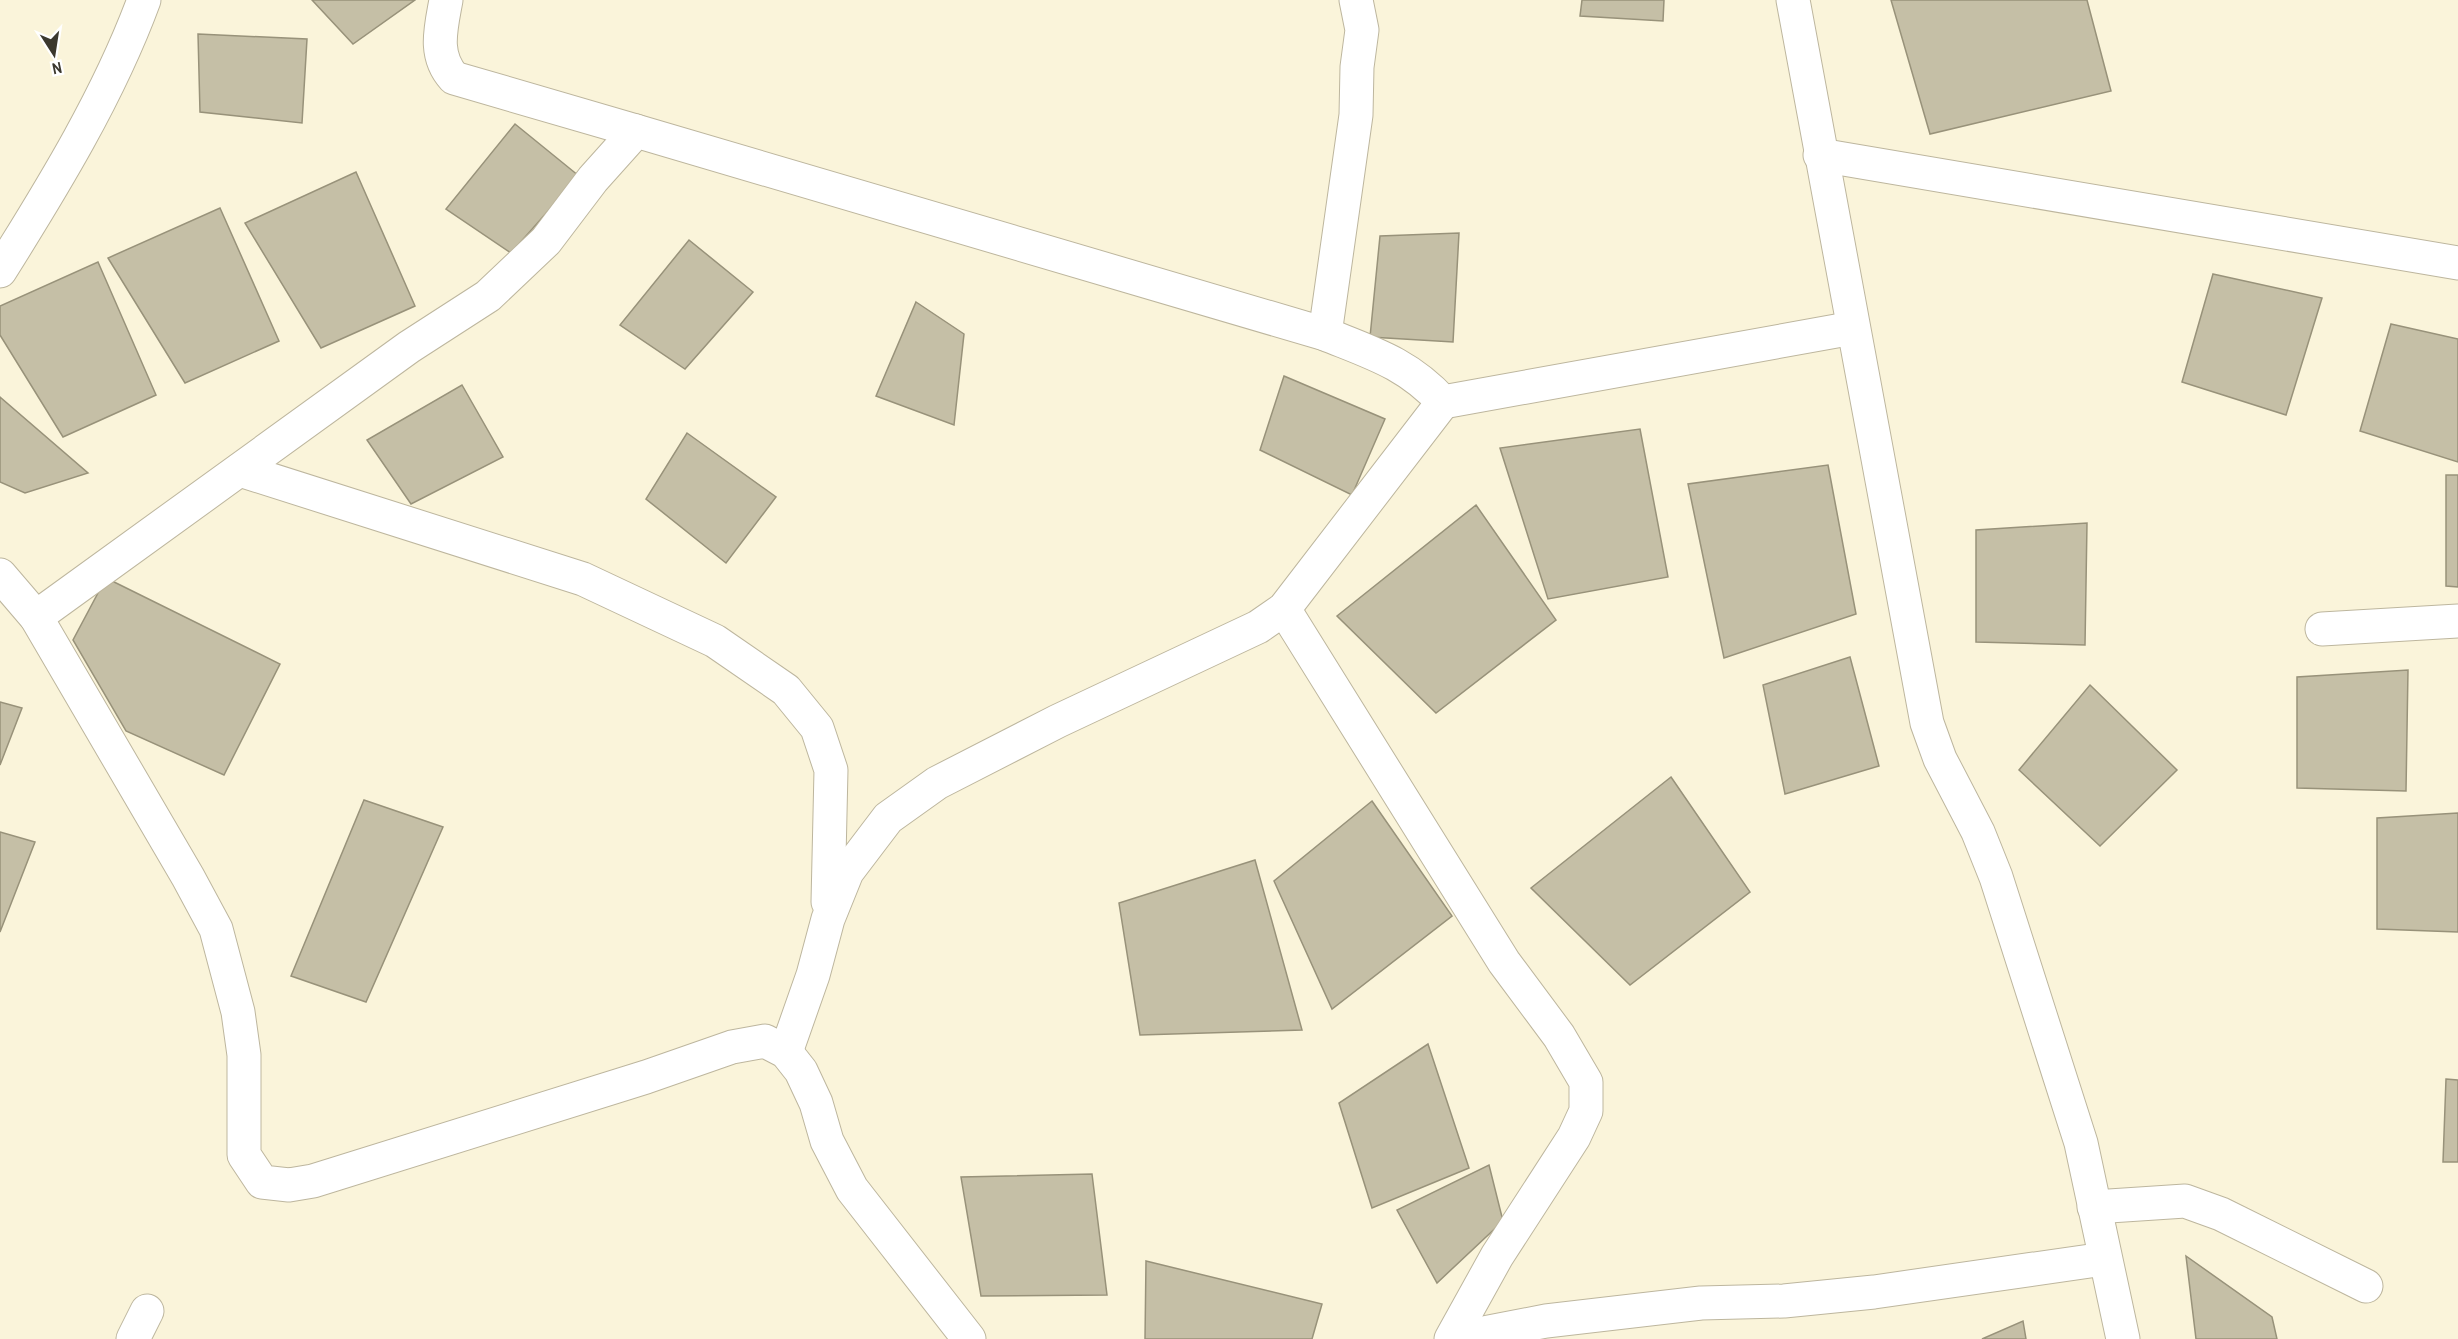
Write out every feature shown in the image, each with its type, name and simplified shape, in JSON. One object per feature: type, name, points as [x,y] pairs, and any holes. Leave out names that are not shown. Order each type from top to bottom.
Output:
[{"type":"street","points":[[0,270],[89,120],[126,48],[144,0]]},
{"type":"street","points":[[446,0],[440,55],[444,67],[454,78],[1325,334],[1401,366],[1423,380],[1443,402]]},
{"type":"street","points":[[1325,334],[1356,115],[1357,67],[1362,30],[1356,0]]},
{"type":"street","points":[[1793,0],[1927,723],[1940,759],[1978,832],[1996,876],[2081,1143],[2123,1339]]},
{"type":"street","points":[[36,617],[409,347],[488,296],[546,241],[593,179],[636,131]]},
{"type":"street","points":[[1820,154],[2458,263]]},
{"type":"street","points":[[786,1052],[813,975],[828,919],[854,863],[888,818],[937,783],[1058,721],[1258,627],[1284,609],[1443,402],[1853,328]]},
{"type":"street","points":[[240,470],[583,579],[715,641],[786,690],[817,728],[831,770],[828,919]]},
{"type":"street","points":[[0,575],[36,617],[216,929],[238,1012],[244,1055],[244,1155],[262,1182],[289,1185],[313,1181],[646,1077],[732,1047],[765,1041],[786,1052],[801,1071],[816,1103],[827,1141],[852,1189],[969,1339]]},
{"type":"street","points":[[1284,609],[1504,962],[1559,1036],[1586,1082],[1586,1111],[1574,1137],[1497,1256],[1452,1339]]},
{"type":"street","points":[[2322,629],[2458,621]]},
{"type":"street","points":[[2094,1207],[2185,1201],[2221,1214],[2366,1286]]},
{"type":"street","points":[[1452,1339],[1558,1320],[1701,1303],[1784,1301],[1874,1292],[2104,1258]]},
{"type":"building","points":[[312,0],[415,0],[353,44]]},
{"type":"building","points":[[1582,0],[1664,0],[1663,21],[1580,16]]},
{"type":"building","points":[[1891,0],[2087,0],[2111,91],[1930,134]]},
{"type":"building","points":[[198,34],[307,39],[302,123],[200,112]]},
{"type":"building","points":[[515,124],[579,176],[511,253],[446,209]]},
{"type":"building","points":[[356,172],[415,306],[321,348],[245,223]]},
{"type":"building","points":[[220,208],[279,341],[185,383],[108,258]]},
{"type":"building","points":[[1459,233],[1453,342],[1370,337],[1380,236]]},
{"type":"building","points":[[689,240],[753,292],[685,369],[620,325]]},
{"type":"building","points":[[98,262],[156,395],[63,437],[0,335],[0,306]]},
{"type":"building","points":[[2213,274],[2322,298],[2286,415],[2182,382]]},
{"type":"building","points":[[916,302],[964,334],[954,425],[876,396]]},
{"type":"building","points":[[2391,324],[2458,339],[2458,462],[2360,431]]},
{"type":"building","points":[[1284,376],[1385,419],[1352,495],[1260,450]]},
{"type":"building","points":[[462,385],[503,457],[411,504],[367,440]]},
{"type":"building","points":[[0,397],[88,473],[25,493],[0,482]]},
{"type":"building","points":[[1640,429],[1668,577],[1548,599],[1500,448]]},
{"type":"building","points":[[687,433],[776,497],[726,563],[646,499]]},
{"type":"building","points":[[1828,465],[1856,614],[1724,658],[1688,484]]},
{"type":"building","points":[[2446,475],[2458,475],[2458,587],[2446,586]]},
{"type":"building","points":[[1476,505],[1556,620],[1436,713],[1337,616]]},
{"type":"building","points":[[2087,523],[2085,645],[1976,642],[1976,530]]},
{"type":"building","points":[[106,578],[280,664],[224,775],[126,731],[73,640]]},
{"type":"building","points":[[1850,657],[1879,766],[1785,794],[1763,685]]},
{"type":"building","points":[[2408,670],[2406,791],[2297,788],[2297,677]]},
{"type":"building","points":[[2090,685],[2177,770],[2100,846],[2019,770]]},
{"type":"building","points":[[0,702],[22,708],[0,765]]},
{"type":"building","points":[[1671,777],[1750,892],[1630,985],[1531,888]]},
{"type":"building","points":[[364,800],[443,827],[366,1002],[291,976]]},
{"type":"building","points":[[1372,801],[1452,916],[1332,1009],[1274,881]]},
{"type":"building","points":[[2458,813],[2458,932],[2377,929],[2377,818]]},
{"type":"building","points":[[0,832],[35,842],[0,932]]},
{"type":"building","points":[[1255,860],[1302,1030],[1140,1035],[1119,903]]},
{"type":"building","points":[[1428,1044],[1469,1168],[1372,1208],[1339,1103]]},
{"type":"building","points":[[2446,1079],[2458,1080],[2458,1162],[2443,1162]]},
{"type":"building","points":[[1489,1165],[1503,1221],[1437,1283],[1397,1210]]},
{"type":"building","points":[[1092,1174],[1107,1295],[981,1296],[961,1177]]},
{"type":"building","points":[[2186,1256],[2272,1317],[2277,1339],[2196,1339]]},
{"type":"building","points":[[1146,1261],[1322,1304],[1312,1339],[1145,1339]]},
{"type":"building","points":[[2023,1321],[2026,1339],[1982,1339]]}]
